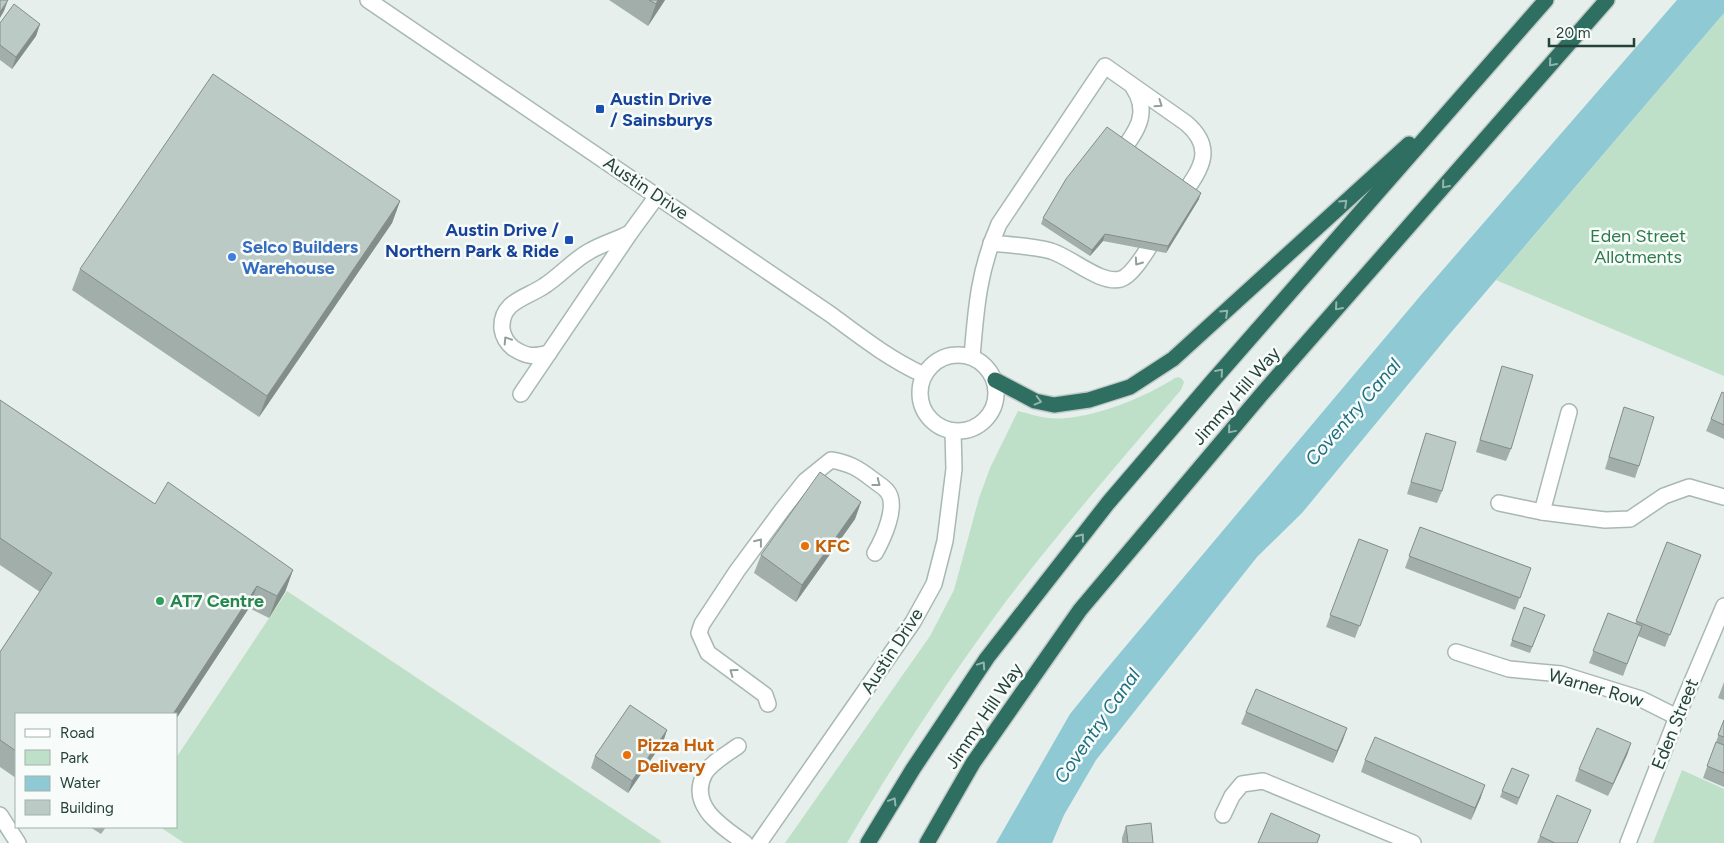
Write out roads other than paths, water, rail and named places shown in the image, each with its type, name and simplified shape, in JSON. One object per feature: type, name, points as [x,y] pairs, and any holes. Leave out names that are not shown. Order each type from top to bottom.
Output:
[{"type":"highway","name":"Jimmy Hill Way","points":[[868,843],[912,770],[987,658],[1108,503],[1546,0]]},
{"type":"highway","name":"Jimmy Hill Way","points":[[927,843],[973,763],[1080,610],[1261,395],[1608,0]]},
{"type":"highway","points":[[995,380],[1035,401],[1054,405],[1089,400],[1130,387],[1173,359],[1464,93]]},
{"type":"street","name":"Austin Drive","points":[[368,0],[830,314],[881,352],[901,365],[924,375]]},
{"type":"street","points":[[972,357],[976,304],[982,271],[990,243],[999,224],[1105,66],[1197,132],[1203,144],[1204,158],[1196,176],[1130,274],[1121,279],[1110,279],[1100,276],[1074,261],[1056,246],[990,243]]},
{"type":"street","points":[[1107,172],[1134,134],[1141,118],[1142,107],[1139,96],[1131,84]]},
{"type":"street","points":[[521,394],[657,196]]},
{"type":"street","points":[[549,352],[535,357],[522,353],[508,344],[503,334],[502,323],[507,308],[520,297],[543,287],[589,252],[630,233]]},
{"type":"street","points":[[959,354],[972,357],[987,367],[995,380],[997,392],[994,408],[987,420],[975,428],[963,432],[953,432],[940,427],[930,419],[923,408],[920,398],[921,383],[924,375],[936,361],[949,355],[959,354]]},
{"type":"street","points":[[1542,512],[1569,412]]},
{"type":"street","name":"Austin Drive","points":[[759,843],[913,622],[934,584],[945,541],[954,470],[953,432]]},
{"type":"street","points":[[768,704],[765,695],[708,653],[699,633],[702,624],[737,571],[782,510],[805,481],[831,460],[846,462],[865,473],[888,492],[892,508],[876,553]]},
{"type":"street","points":[[1499,503],[1542,512],[1606,520],[1630,519],[1664,496],[1689,487],[1724,497]]},
{"type":"street","name":"Eden Street","points":[[1628,843],[1677,717],[1724,606]]},
{"type":"street","name":"Warner Row","points":[[1456,652],[1509,669],[1560,674],[1642,699],[1677,717]]},
{"type":"street","points":[[738,746],[713,764],[705,773],[701,787],[702,803],[711,817],[745,843]]},
{"type":"street","points":[[1223,815],[1232,796],[1242,784],[1263,781],[1413,843]]},
{"type":"street","points":[[0,815],[18,843]]},
{"type":"water","name":"Coventry Canal","points":[[1677,0],[1724,0],[1724,13],[1448,336],[1302,513],[1257,557],[1096,760],[1064,815],[1052,843],[996,843],[1070,714],[1421,295]]},
{"type":"place","name":"Austin Drive / Sainsburys","points":[[600,109]]},
{"type":"place","name":"Austin Drive / Northern Park & Ride","points":[[569,240]]},
{"type":"place","name":"Selco Builders Warehouse","points":[[232,257]]},
{"type":"place","name":"KFC","points":[[805,546]]},
{"type":"place","name":"AT7 Centre","points":[[160,601]]},
{"type":"place","name":"Pizza Hut Delivery","points":[[627,755]]},
{"type":"park label","name":"Eden Street Allotments","points":[[1638,246]]}]
